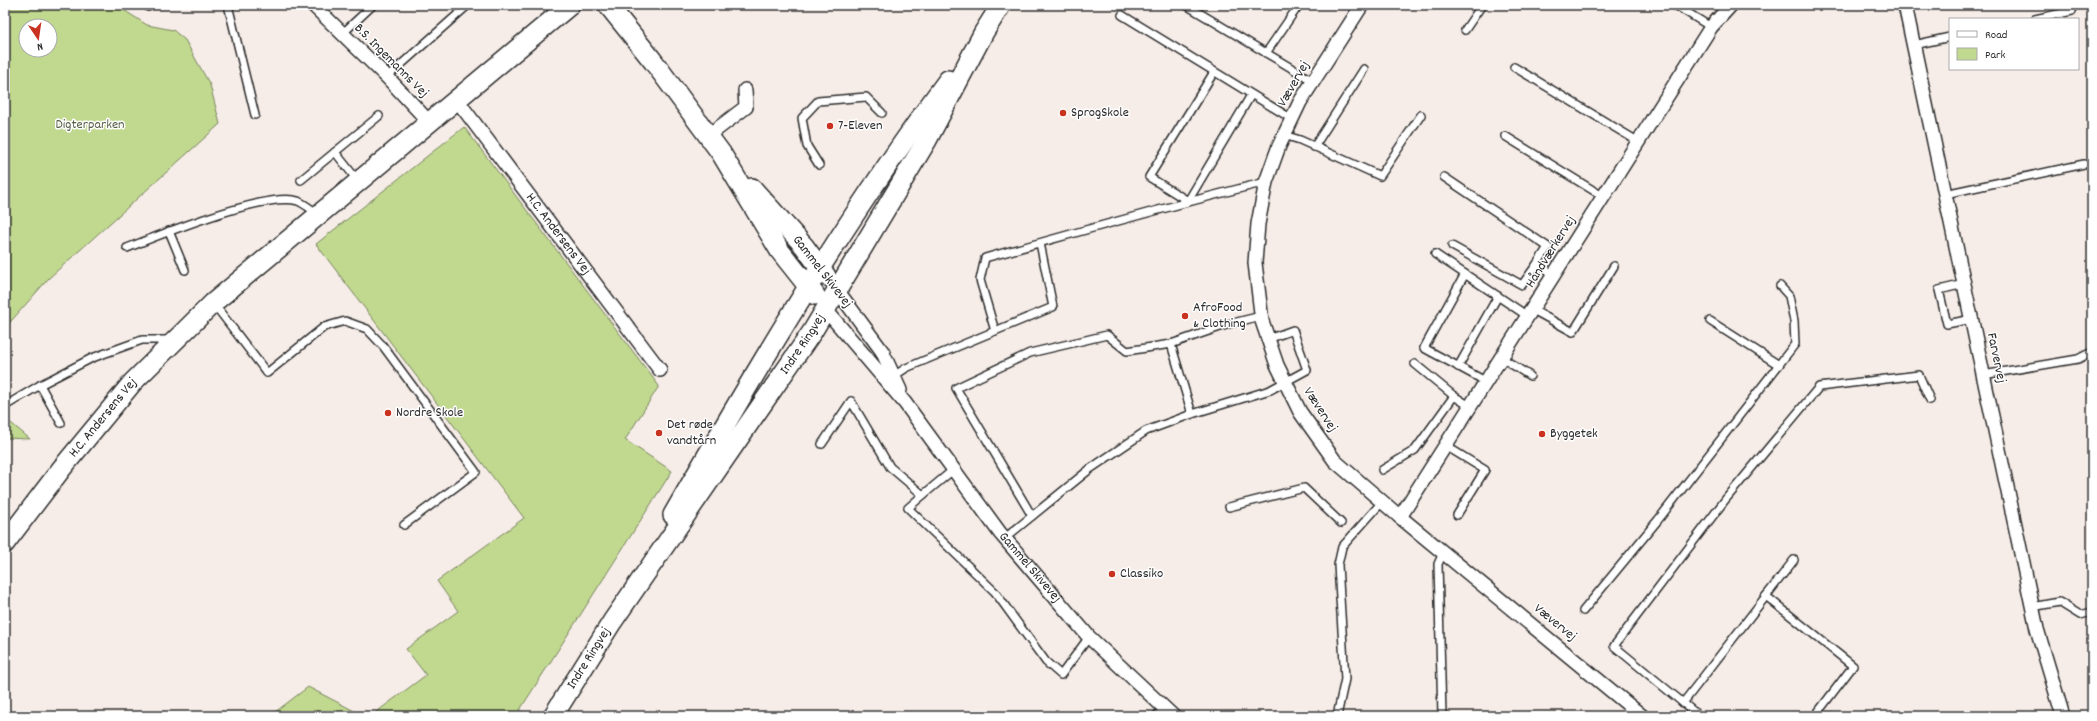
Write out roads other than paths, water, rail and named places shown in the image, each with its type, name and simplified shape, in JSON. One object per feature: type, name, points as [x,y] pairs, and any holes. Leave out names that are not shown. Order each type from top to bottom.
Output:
[{"type":"street","name":"B.S. Ingemanns Vej","points":[[313,5],[387,78],[428,122]]},
{"type":"street","name":"H.C. Andersens Vej","points":[[5,543],[62,468],[134,382],[213,303],[570,5]]},
{"type":"street","name":"Gammel Skivevej","points":[[608,5],[721,153],[804,246],[820,267],[882,351],[890,379]]},
{"type":"street","name":"Indre Ringvej","points":[[612,622],[803,347],[927,140],[984,32],[1001,5]]},
{"type":"street","name":"Vævervej","points":[[1362,5],[1313,81],[1292,119],[1284,135],[1266,182],[1258,224],[1255,263],[1262,316],[1277,365],[1300,412],[1335,461],[1400,517],[1642,716]]},
{"type":"street","name":"Håndværkervej","points":[[1400,517],[1556,275],[1711,27],[1731,5]]},
{"type":"street","name":"Farvervej","points":[[1905,5],[2032,607],[2063,716]]},
{"type":"street","name":"Indre Ringvej","points":[[554,716],[612,622],[719,434],[843,230],[911,130],[984,32]]},
{"type":"street","points":[[708,136],[746,107],[745,90]]},
{"type":"street","name":"H.C. Andersens Vej","points":[[457,100],[660,370]]},
{"type":"street","name":"Gammel Skivevej","points":[[721,153],[780,251],[826,308],[890,379],[905,403],[953,470],[1004,538],[1089,637],[1165,714]]},
{"type":"lane","points":[[228,5],[255,115]]},
{"type":"lane","points":[[342,34],[373,5]]},
{"type":"lane","points":[[1186,5],[1313,81]]},
{"type":"lane","points":[[1266,53],[1299,5]]},
{"type":"lane","points":[[1465,30],[1482,5]]},
{"type":"lane","points":[[1676,5],[1711,27]]},
{"type":"lane","points":[[2040,18],[2072,11],[2071,5]]},
{"type":"lane","points":[[387,78],[467,6]]},
{"type":"lane","points":[[1122,15],[1292,119]]},
{"type":"lane","points":[[1914,45],[1949,38]]},
{"type":"lane","points":[[1514,67],[1639,142]]},
{"type":"lane","points":[[1314,147],[1364,69]]},
{"type":"lane","points":[[1188,201],[1149,177],[1214,72]]},
{"type":"lane","points":[[1188,201],[1252,95]]},
{"type":"lane","points":[[819,165],[807,146],[802,118],[818,102],[866,96],[882,113]]},
{"type":"lane","points":[[1284,135],[1380,176],[1422,115]]},
{"type":"lane","points":[[301,180],[379,116]]},
{"type":"lane","points":[[1505,136],[1604,197]]},
{"type":"lane","points":[[335,152],[358,181]]},
{"type":"lane","points":[[1945,194],[2084,164]]},
{"type":"lane","points":[[1444,177],[1548,247],[1538,264],[1522,285],[1452,246]]},
{"type":"lane","points":[[994,331],[980,280],[985,258],[1188,201],[1266,182]]},
{"type":"lane","points":[[127,248],[212,216],[286,200],[298,201],[319,214]]},
{"type":"lane","points":[[169,231],[185,270]]},
{"type":"lane","points":[[890,379],[906,368],[1053,307],[1040,242]]},
{"type":"lane","points":[[1435,254],[1498,296],[1531,314],[1573,332],[1614,266]]},
{"type":"lane","points":[[1538,264],[1556,275]]},
{"type":"lane","points":[[1465,274],[1424,348],[1487,382]]},
{"type":"lane","points":[[1964,284],[1939,290],[1947,324],[1972,319]]},
{"type":"lane","points":[[1583,611],[1658,520],[1795,344],[1794,321],[1789,296],[1780,286]]},
{"type":"lane","points":[[1458,366],[1498,296]]},
{"type":"lane","points":[[213,303],[267,373],[324,327],[345,321],[367,329],[383,346],[476,472],[404,525]]},
{"type":"lane","points":[[1032,516],[956,388],[1030,353],[1107,335],[1127,351],[1171,344],[1229,324],[1262,316]]},
{"type":"lane","points":[[1710,321],[1779,364]]},
{"type":"lane","points":[[1004,538],[1090,469],[1146,431],[1192,414],[1270,390],[1307,370],[1293,330],[1268,339]]},
{"type":"lane","points":[[5,406],[40,385],[92,358],[142,340],[175,340]]},
{"type":"lane","points":[[1171,344],[1192,414]]},
{"type":"lane","points":[[1983,375],[2078,359],[2092,352]]},
{"type":"lane","points":[[1502,358],[1530,376]]},
{"type":"lane","points":[[1416,364],[1454,396],[1471,407]]},
{"type":"lane","points":[[1699,716],[1614,646],[1725,500],[1819,387],[1919,375],[1930,400]]},
{"type":"lane","points":[[40,385],[61,424]]},
{"type":"lane","points":[[1382,470],[1415,450],[1454,396]]},
{"type":"lane","points":[[822,444],[851,401],[890,467],[923,495]]},
{"type":"lane","points":[[1446,446],[1485,470],[1458,515]]},
{"type":"lane","points":[[953,470],[908,508],[995,592],[1046,662],[1061,675],[1089,637]]},
{"type":"lane","points":[[1229,507],[1304,488],[1341,523]]},
{"type":"lane","points":[[1337,716],[1345,679],[1338,565],[1342,547],[1382,502]]},
{"type":"lane","points":[[1442,716],[1438,564],[1443,552]]},
{"type":"lane","points":[[1683,703],[1794,560]]},
{"type":"lane","points":[[1766,596],[1853,666],[1815,716]]},
{"type":"lane","points":[[2032,607],[2059,602],[2080,615],[2092,612]]},
{"type":"place","name":"SprogSkole","points":[[1063,113]]},
{"type":"place","name":"7-Eleven","points":[[830,126]]},
{"type":"place","name":"AfroFood & Clothing","points":[[1185,316]]},
{"type":"place","name":"Nordre Skole","points":[[388,413]]},
{"type":"place","name":"Det røde vandtårn","points":[[659,433]]},
{"type":"place","name":"Byggetek","points":[[1542,434]]},
{"type":"place","name":"Classiko","points":[[1112,574]]},
{"type":"park label","name":"Digterparken","points":[[90,125]]}]
